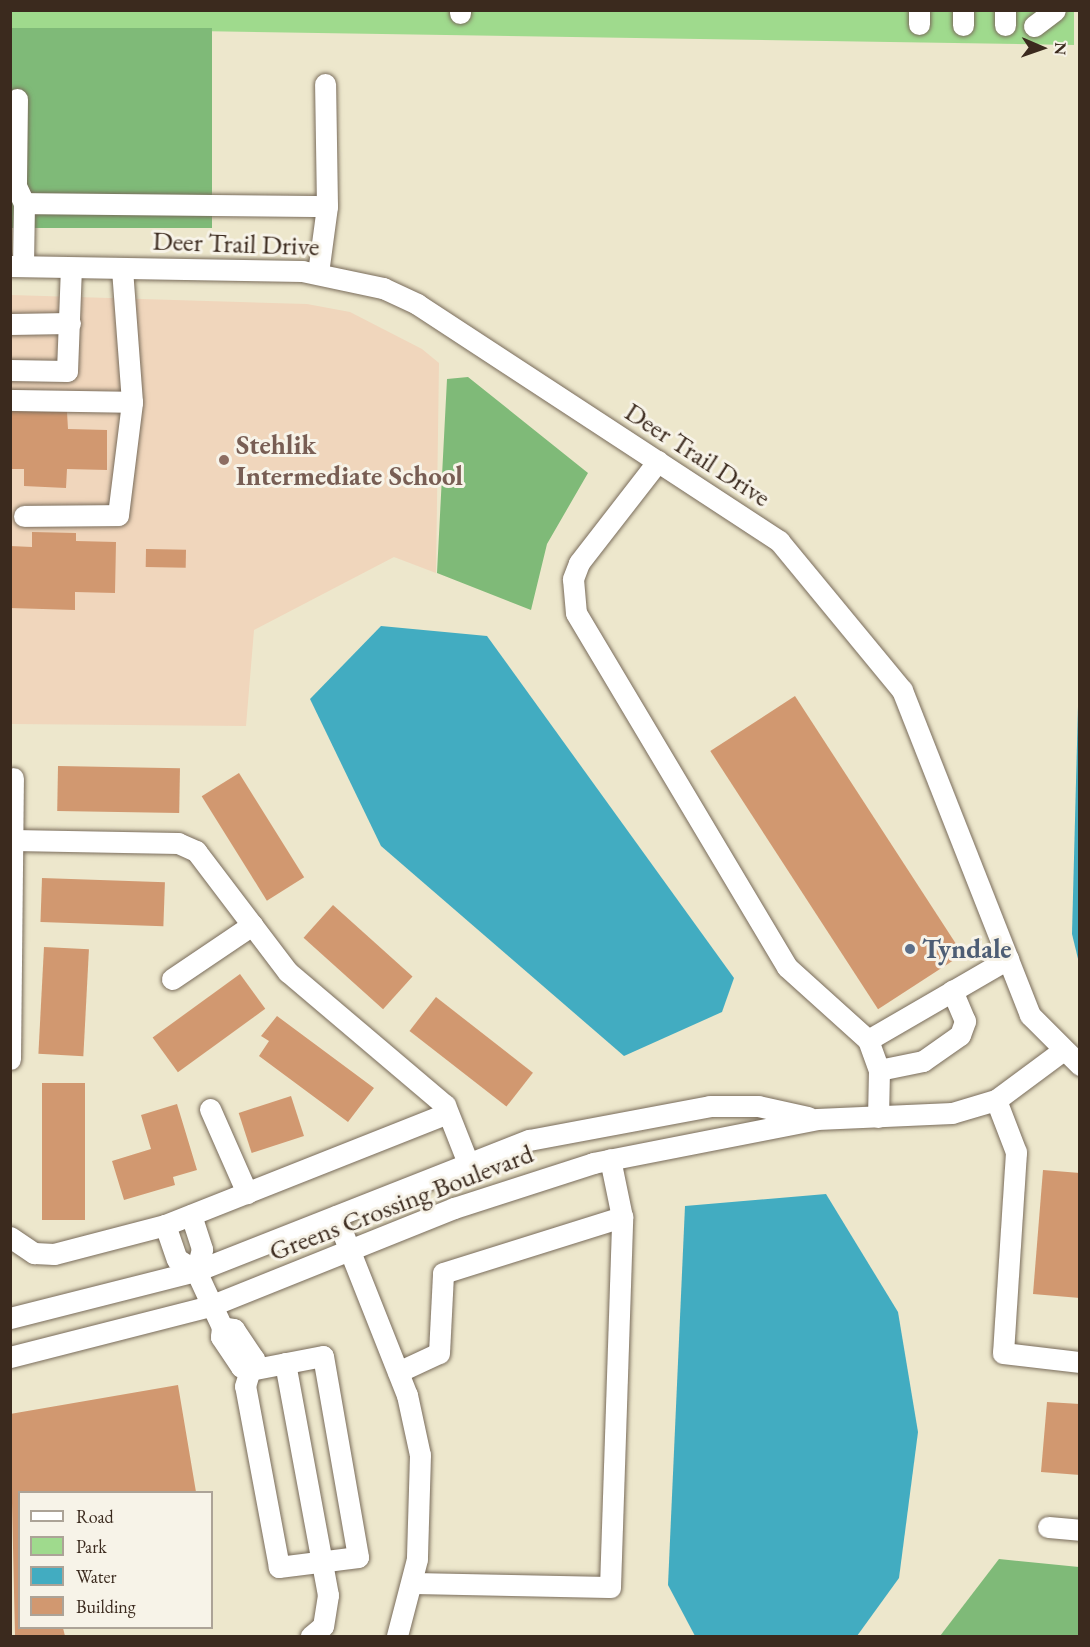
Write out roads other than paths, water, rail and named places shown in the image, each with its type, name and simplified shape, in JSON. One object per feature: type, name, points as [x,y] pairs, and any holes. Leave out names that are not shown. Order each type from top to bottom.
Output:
[{"type":"street","points":[[1034,26],[1055,10]]},
{"type":"street","points":[[318,273],[327,206],[325,84]]},
{"type":"street","points":[[16,99],[16,186],[24,203],[17,266]]},
{"type":"street","points":[[24,203],[327,206]]},
{"type":"street","name":"Deer Trail Drive","points":[[17,266],[318,273],[383,288],[417,304],[779,541],[902,690],[1030,1015],[1062,1051],[1080,1065]]},
{"type":"street","points":[[10,370],[67,370],[71,268]]},
{"type":"street","points":[[24,516],[118,515],[132,402],[122,268]]},
{"type":"street","points":[[10,324],[70,323]]},
{"type":"street","points":[[10,400],[132,402]]},
{"type":"street","points":[[658,461],[579,563],[573,588],[576,613],[787,967],[868,1040],[879,1070],[878,1117]]},
{"type":"street","points":[[10,1059],[14,778]]},
{"type":"street","points":[[13,840],[178,843],[196,851],[288,972],[448,1113],[468,1163]]},
{"type":"street","points":[[172,979],[252,925]]},
{"type":"street","points":[[868,1040],[1008,959]]},
{"type":"street","points":[[879,1070],[923,1061],[960,1035],[965,1021],[952,991]]},
{"type":"street","name":"Greens Crossing Boulevard","points":[[10,1357],[210,1306],[532,1180],[610,1159],[817,1119],[952,1113],[996,1100],[1062,1051]]},
{"type":"street","points":[[996,1100],[1017,1152],[1003,1353],[1080,1362]]},
{"type":"street","name":"Greens Crossing Boulevard","points":[[10,1318],[196,1271],[529,1140],[710,1106],[758,1106],[817,1119]]},
{"type":"street","points":[[210,1109],[241,1196]]},
{"type":"street","points":[[10,1237],[34,1253],[54,1254],[165,1225],[448,1113]]},
{"type":"street","points":[[412,1583],[610,1587],[622,1217],[610,1159]]},
{"type":"street","points":[[191,1215],[202,1249],[196,1271]]},
{"type":"street","points":[[336,1216],[398,1372],[420,1455],[422,1506],[412,1583],[397,1636]]},
{"type":"street","points":[[398,1372],[439,1353],[443,1273],[622,1217]]},
{"type":"street","points":[[165,1225],[177,1259],[196,1271],[210,1306],[222,1327],[234,1329],[254,1359],[250,1370],[245,1386],[279,1567],[358,1557],[323,1356],[250,1370]]},
{"type":"street","points":[[285,1363],[319,1562],[328,1595],[323,1626],[311,1636]]},
{"type":"street","points":[[1048,1527],[1080,1530]]},
{"type":"water","points":[[381,626],[487,636],[734,978],[722,1012],[624,1056],[381,846],[310,699]]},
{"type":"water","points":[[1079,668],[1080,963],[1072,934]]},
{"type":"water","points":[[826,1194],[898,1312],[918,1432],[899,1578],[857,1636],[695,1636],[668,1585],[685,1206]]},
{"type":"place","name":"Stehlik Intermediate School","points":[[224,460]]},
{"type":"place","name":"Tyndale","points":[[910,949]]}]
